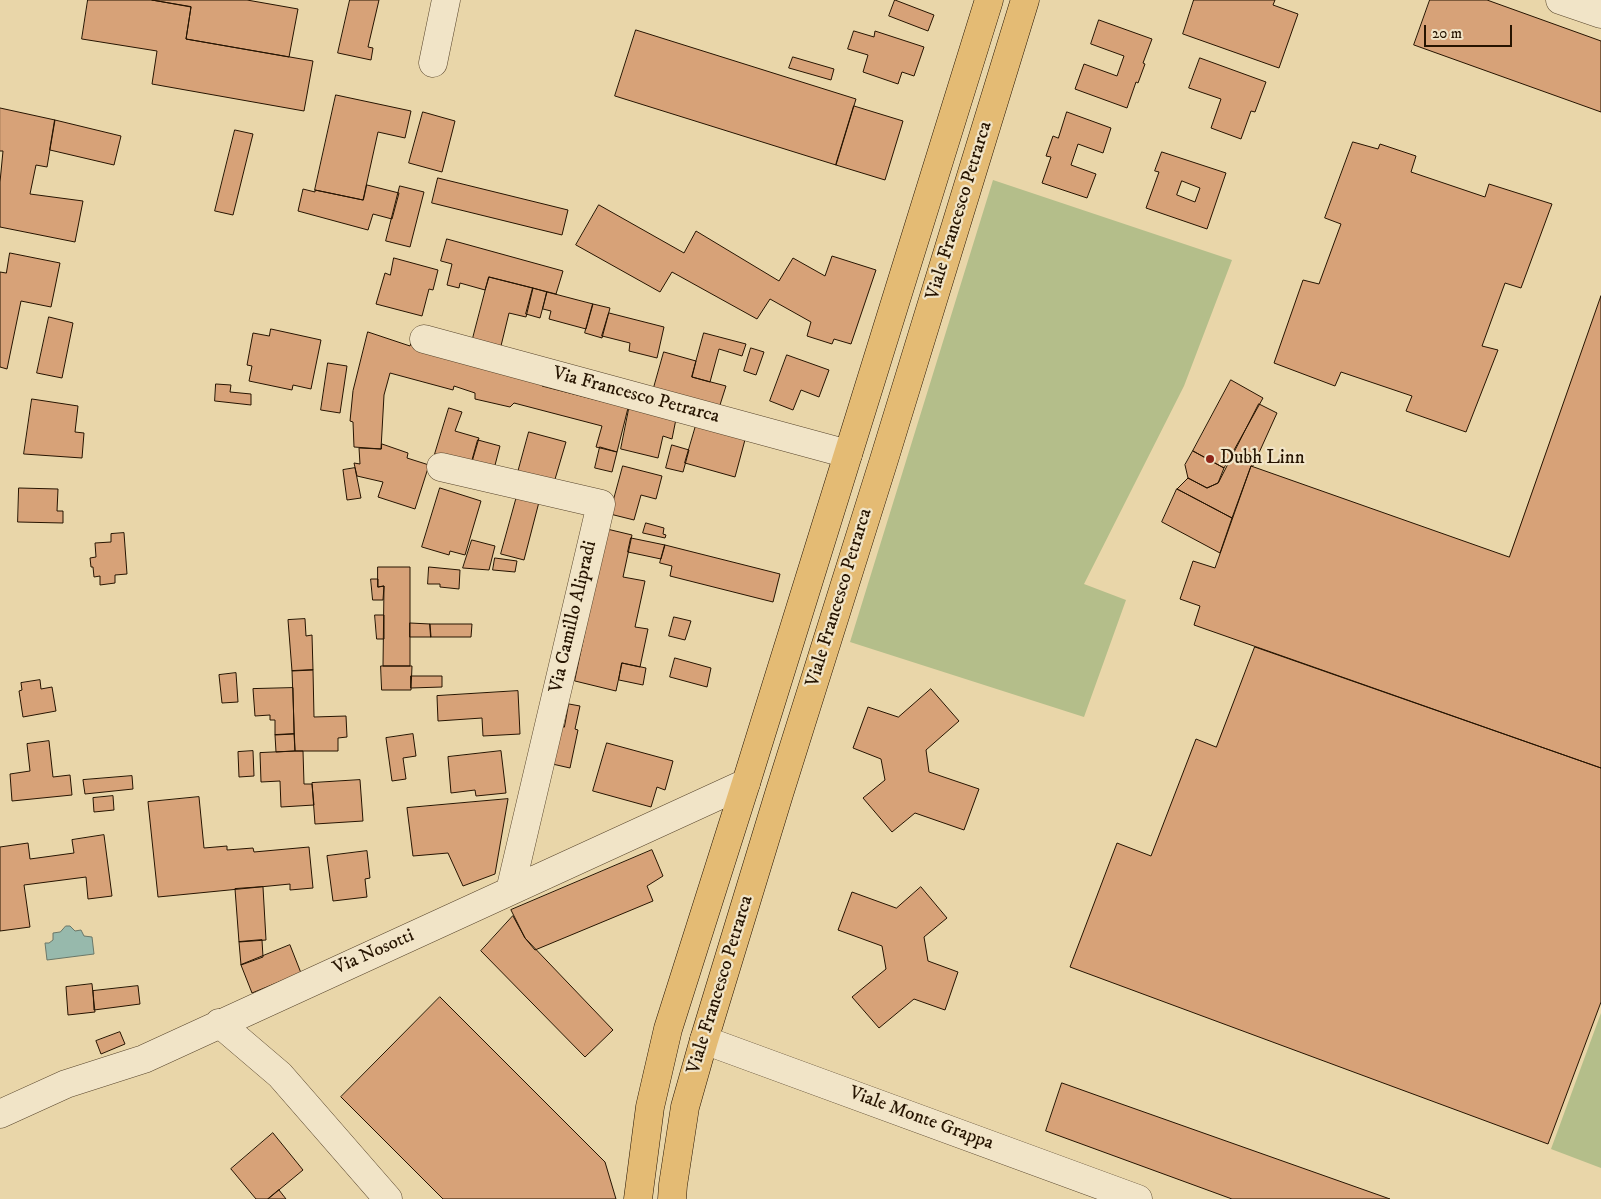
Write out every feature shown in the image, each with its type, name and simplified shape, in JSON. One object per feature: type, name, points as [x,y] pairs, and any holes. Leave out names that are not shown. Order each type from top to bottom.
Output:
[{"type":"main road","name":"Viale Francesco Petrarca","points":[[638,1199],[650,1108],[668,1030],[989,0]]},
{"type":"main road","name":"Viale Francesco Petrarca","points":[[672,1199],[685,1107],[704,1040],[1025,0]]},
{"type":"street","points":[[432,64],[446,0]]},
{"type":"street","points":[[1560,0],[1601,14]]},
{"type":"street","name":"Via Francesco Petrarca","points":[[424,339],[848,454]]},
{"type":"street","name":"Via Camillo Alipradi","points":[[441,467],[601,504],[510,891]]},
{"type":"street","name":"Via Nosotti","points":[[0,1114],[66,1084],[144,1059],[746,783]]},
{"type":"street","points":[[219,1023],[280,1074],[388,1199]]},
{"type":"street","name":"Viale Monte Grappa","points":[[704,1040],[1138,1199]]},
{"type":"green space","points":[[993,180],[1232,260],[1184,386],[1084,584],[1126,600],[1084,717],[850,642]]},
{"type":"green space","points":[[1601,1013],[1601,1168],[1551,1149]]},
{"type":"shaded area","points":[[66,926],[70,926],[75,931],[81,930],[84,936],[92,937],[94,954],[47,960],[45,943],[53,940],[53,933],[60,932]]},
{"type":"building","points":[[88,0],[152,0],[191,7],[186,39],[313,61],[304,111],[152,84],[157,51],[82,39]]},
{"type":"building","points":[[152,0],[247,0],[298,9],[289,57],[186,39],[191,7]]},
{"type":"building","points":[[350,0],[379,0],[368,47],[373,48],[371,60],[338,53]]},
{"type":"building","points":[[895,0],[934,15],[928,31],[889,16]]},
{"type":"building","points":[[1194,0],[1275,0],[1273,5],[1298,14],[1279,68],[1183,34]]},
{"type":"building","points":[[1430,0],[1487,0],[1601,41],[1601,112],[1414,45]]},
{"type":"building","points":[[1099,20],[1152,39],[1143,63],[1145,64],[1138,83],[1136,82],[1127,108],[1075,89],[1084,64],[1117,76],[1124,56],[1091,44]]},
{"type":"building","points":[[636,30],[856,99],[836,165],[615,96]]},
{"type":"building","points":[[854,31],[874,37],[875,31],[924,47],[914,76],[902,72],[898,84],[863,72],[868,55],[848,49]]},
{"type":"building","points":[[793,57],[834,69],[831,80],[789,68]]},
{"type":"building","points":[[1200,58],[1266,82],[1255,112],[1251,111],[1241,139],[1211,128],[1221,99],[1189,88]]},
{"type":"building","points":[[336,95],[411,111],[405,138],[378,132],[363,200],[315,190]]},
{"type":"building","points":[[854,106],[903,121],[885,180],[836,165]]},
{"type":"building","points":[[0,108],[55,120],[47,167],[36,165],[30,194],[83,201],[75,242],[0,227],[0,182],[3,151],[0,151]]},
{"type":"building","points":[[423,112],[455,121],[442,172],[409,163]]},
{"type":"building","points":[[1067,112],[1111,128],[1103,153],[1078,144],[1071,165],[1096,174],[1087,198],[1042,183],[1051,157],[1046,156],[1053,136],[1058,138]]},
{"type":"building","points":[[55,120],[121,136],[114,165],[50,150]]},
{"type":"building","points":[[235,130],[253,134],[233,215],[215,211]]},
{"type":"building","points":[[1353,142],[1378,149],[1380,144],[1416,156],[1411,172],[1485,197],[1489,184],[1552,204],[1521,288],[1505,283],[1482,346],[1498,350],[1466,432],[1406,411],[1412,396],[1341,372],[1335,386],[1274,363],[1303,280],[1319,284],[1341,224],[1325,218]]},
{"type":"building","points":[[1162,152],[1226,173],[1207,229],[1146,208],[1159,172],[1155,171]],"holes":[[[1182,181],[1200,188],[1195,202],[1177,195]]]},
{"type":"building","points":[[438,178],[568,210],[562,235],[432,203]]},
{"type":"building","points":[[367,185],[399,193],[392,219],[373,214],[368,230],[298,211],[303,189],[363,200]]},
{"type":"building","points":[[400,186],[424,192],[410,247],[386,241]]},
{"type":"building","points":[[599,205],[684,253],[696,231],[779,281],[793,258],[825,276],[832,256],[876,270],[851,344],[834,339],[832,344],[807,336],[811,322],[770,299],[757,319],[672,272],[660,292],[576,245]]},
{"type":"building","points":[[447,239],[563,271],[556,294],[489,277],[485,290],[460,283],[459,288],[447,285],[452,264],[441,261]]},
{"type":"building","points":[[10,253],[60,263],[51,307],[21,301],[7,369],[0,367],[0,272],[6,273]]},
{"type":"building","points":[[394,258],[438,270],[433,290],[429,289],[422,316],[376,304],[385,273],[390,275]]},
{"type":"building","points":[[489,277],[533,288],[526,317],[509,313],[500,350],[472,342]]},
{"type":"building","points":[[533,288],[547,292],[540,318],[526,314]]},
{"type":"building","points":[[547,292],[593,304],[586,329],[549,319],[551,311],[543,309]]},
{"type":"building","points":[[1601,296],[1601,768],[1194,625],[1200,606],[1180,599],[1193,561],[1215,568],[1251,466],[1509,557]]},
{"type":"building","points":[[593,304],[610,308],[602,338],[585,333]]},
{"type":"building","points":[[609,313],[664,327],[657,358],[629,351],[630,343],[602,336]]},
{"type":"building","points":[[49,317],[73,323],[62,378],[37,373]]},
{"type":"building","points":[[271,329],[321,340],[311,389],[293,385],[292,390],[249,381],[252,366],[247,365],[253,333],[269,336]]},
{"type":"building","points":[[368,332],[410,346],[411,343],[544,380],[542,386],[628,408],[617,452],[596,447],[602,426],[514,403],[510,407],[475,399],[475,393],[454,386],[453,390],[390,373],[384,395],[381,449],[354,447],[353,422],[350,421],[353,391]]},
{"type":"building","points":[[704,333],[746,344],[742,356],[719,349],[710,382],[692,377]]},
{"type":"building","points":[[751,348],[764,352],[756,375],[744,371]]},
{"type":"building","points":[[664,352],[696,361],[692,377],[726,386],[719,408],[653,391]]},
{"type":"building","points":[[787,355],[829,370],[819,397],[801,390],[793,410],[770,401]]},
{"type":"building","points":[[328,363],[347,366],[340,413],[321,410]]},
{"type":"building","points":[[1231,380],[1263,398],[1224,468],[1193,451]]},
{"type":"building","points":[[216,384],[231,385],[230,392],[251,394],[251,405],[215,401]]},
{"type":"building","points":[[32,399],[78,406],[75,432],[84,433],[82,458],[24,454]]},
{"type":"building","points":[[1259,404],[1277,413],[1253,466],[1251,466],[1232,518],[1177,489],[1188,478],[1207,488],[1218,483]]},
{"type":"building","points":[[449,408],[462,412],[455,431],[479,438],[471,465],[435,454]]},
{"type":"building","points":[[629,409],[677,414],[672,439],[663,436],[658,458],[621,449]]},
{"type":"building","points":[[697,422],[746,436],[735,477],[685,463]]},
{"type":"building","points":[[529,432],[566,442],[553,486],[517,476]]},
{"type":"building","points":[[478,440],[500,446],[494,469],[471,465]]},
{"type":"building","points":[[382,444],[408,453],[407,458],[429,465],[415,509],[378,497],[383,482],[357,476],[354,463],[360,464],[359,448],[381,449]]},
{"type":"building","points":[[672,445],[689,450],[683,472],[666,468]]},
{"type":"building","points":[[600,447],[617,452],[612,472],[595,468]]},
{"type":"building","points":[[1193,451],[1224,468],[1218,483],[1207,488],[1188,478],[1185,465]]},
{"type":"building","points":[[623,466],[662,476],[656,499],[641,495],[634,520],[610,514]]},
{"type":"building","points":[[355,468],[361,498],[347,500],[343,470]]},
{"type":"building","points":[[19,488],[58,489],[57,511],[63,511],[63,523],[18,522]]},
{"type":"building","points":[[440,488],[481,501],[465,555],[450,551],[449,555],[422,547]]},
{"type":"building","points":[[1177,489],[1232,518],[1220,553],[1162,522]]},
{"type":"building","points":[[517,496],[539,502],[524,560],[501,554]]},
{"type":"building","points":[[646,523],[664,528],[663,534],[666,535],[665,538],[643,533]]},
{"type":"building","points":[[607,529],[632,535],[623,577],[645,581],[635,627],[648,629],[640,667],[622,663],[616,691],[575,681]]},
{"type":"building","points":[[124,533],[127,574],[115,575],[115,583],[100,585],[100,576],[94,577],[93,567],[91,567],[90,558],[96,557],[95,543],[111,542],[111,534]]},
{"type":"building","points":[[631,538],[665,545],[661,559],[628,552]]},
{"type":"building","points":[[472,540],[495,546],[489,570],[463,568]]},
{"type":"building","points":[[665,545],[780,574],[773,602],[670,576],[672,566],[660,563]]},
{"type":"building","points":[[495,558],[517,561],[515,572],[493,570]]},
{"type":"building","points":[[378,567],[410,567],[410,666],[383,666],[384,586],[378,587]]},
{"type":"building","points":[[429,567],[460,570],[459,589],[440,587],[440,584],[428,584]]},
{"type":"building","points":[[371,579],[378,579],[378,587],[384,586],[383,600],[373,600]]},
{"type":"building","points":[[375,615],[384,615],[384,639],[377,639]]},
{"type":"building","points":[[674,617],[691,621],[685,640],[669,636]]},
{"type":"building","points":[[305,619],[306,636],[312,635],[313,670],[292,671],[288,620]]},
{"type":"building","points":[[410,623],[430,624],[431,637],[410,637]]},
{"type":"building","points":[[430,624],[472,624],[471,637],[431,637]]},
{"type":"building","points":[[1255,647],[1601,768],[1601,1002],[1548,1144],[1070,967],[1117,843],[1151,856],[1196,739],[1216,747]]},
{"type":"building","points":[[675,658],[711,668],[707,687],[670,677]]},
{"type":"building","points":[[622,663],[646,668],[643,685],[619,680]]},
{"type":"building","points":[[381,666],[412,666],[411,690],[382,690]]},
{"type":"building","points":[[313,670],[314,717],[346,716],[347,737],[338,738],[338,751],[295,751],[292,671]]},
{"type":"building","points":[[236,673],[238,702],[222,703],[219,675]]},
{"type":"building","points":[[411,676],[442,676],[442,687],[411,688]]},
{"type":"building","points":[[40,680],[41,689],[52,687],[56,711],[23,717],[19,691],[22,690],[21,683]]},
{"type":"building","points":[[293,688],[294,734],[275,735],[275,720],[270,720],[270,715],[255,716],[253,689]]},
{"type":"building","points":[[931,689],[959,721],[926,750],[929,772],[979,789],[964,830],[915,813],[892,832],[863,798],[885,780],[881,759],[853,748],[868,707],[898,717]]},
{"type":"building","points":[[518,691],[520,734],[483,736],[482,718],[438,721],[437,696]]},
{"type":"building","points":[[569,704],[580,706],[575,729],[578,730],[570,768],[548,763],[556,725],[564,727]]},
{"type":"building","points":[[294,734],[295,751],[276,752],[275,735]]},
{"type":"building","points":[[413,734],[416,756],[403,758],[406,779],[392,781],[386,738]]},
{"type":"building","points":[[49,741],[53,777],[70,775],[72,795],[12,801],[10,774],[30,771],[27,744]]},
{"type":"building","points":[[607,743],[673,761],[665,790],[657,787],[651,807],[593,791]]},
{"type":"building","points":[[253,751],[254,776],[239,777],[238,752]]},
{"type":"building","points":[[303,751],[304,784],[312,784],[314,805],[281,807],[280,781],[261,782],[260,753]]},
{"type":"building","points":[[501,751],[506,793],[476,796],[475,790],[451,793],[448,757]]},
{"type":"building","points":[[132,776],[133,789],[85,794],[83,780]]},
{"type":"building","points":[[360,780],[363,821],[315,824],[312,783]]},
{"type":"building","points":[[113,796],[114,810],[94,812],[93,798]]},
{"type":"building","points":[[199,797],[204,848],[227,846],[227,850],[253,848],[254,852],[309,847],[313,888],[290,890],[290,884],[158,897],[148,802]]},
{"type":"building","points":[[508,799],[495,874],[463,886],[448,853],[413,856],[407,808]]},
{"type":"building","points":[[104,835],[112,896],[88,899],[86,877],[24,885],[30,927],[0,931],[0,847],[28,843],[30,859],[74,853],[72,840]]},
{"type":"building","points":[[652,850],[663,876],[647,886],[653,901],[535,950],[525,938],[511,910]]},
{"type":"building","points":[[367,851],[370,878],[365,879],[367,897],[333,901],[327,856]]},
{"type":"building","points":[[263,887],[266,940],[239,942],[235,889]]},
{"type":"building","points":[[921,887],[947,918],[924,937],[928,961],[958,972],[945,1010],[914,999],[879,1028],[852,997],[886,969],[882,946],[838,930],[852,892],[896,908]]},
{"type":"building","points":[[513,916],[525,938],[613,1030],[585,1057],[481,951]]},
{"type":"building","points":[[262,940],[263,957],[241,965],[239,942]]},
{"type":"building","points":[[290,945],[301,973],[252,993],[241,965]]},
{"type":"building","points":[[92,984],[95,1012],[68,1015],[66,987]]},
{"type":"building","points":[[138,986],[140,1004],[94,1010],[93,991]]},
{"type":"building","points":[[440,997],[605,1162],[616,1199],[443,1199],[341,1097]]},
{"type":"building","points":[[120,1032],[125,1044],[101,1054],[96,1041]]},
{"type":"building","points":[[1062,1083],[1390,1199],[1232,1199],[1046,1131]]},
{"type":"building","points":[[273,1133],[303,1170],[268,1199],[256,1199],[231,1169]]},
{"type":"building","points":[[279,1190],[286,1199],[268,1199]]},
{"type":"place","name":"Dubh Linn","points":[[1210,459]]}]
